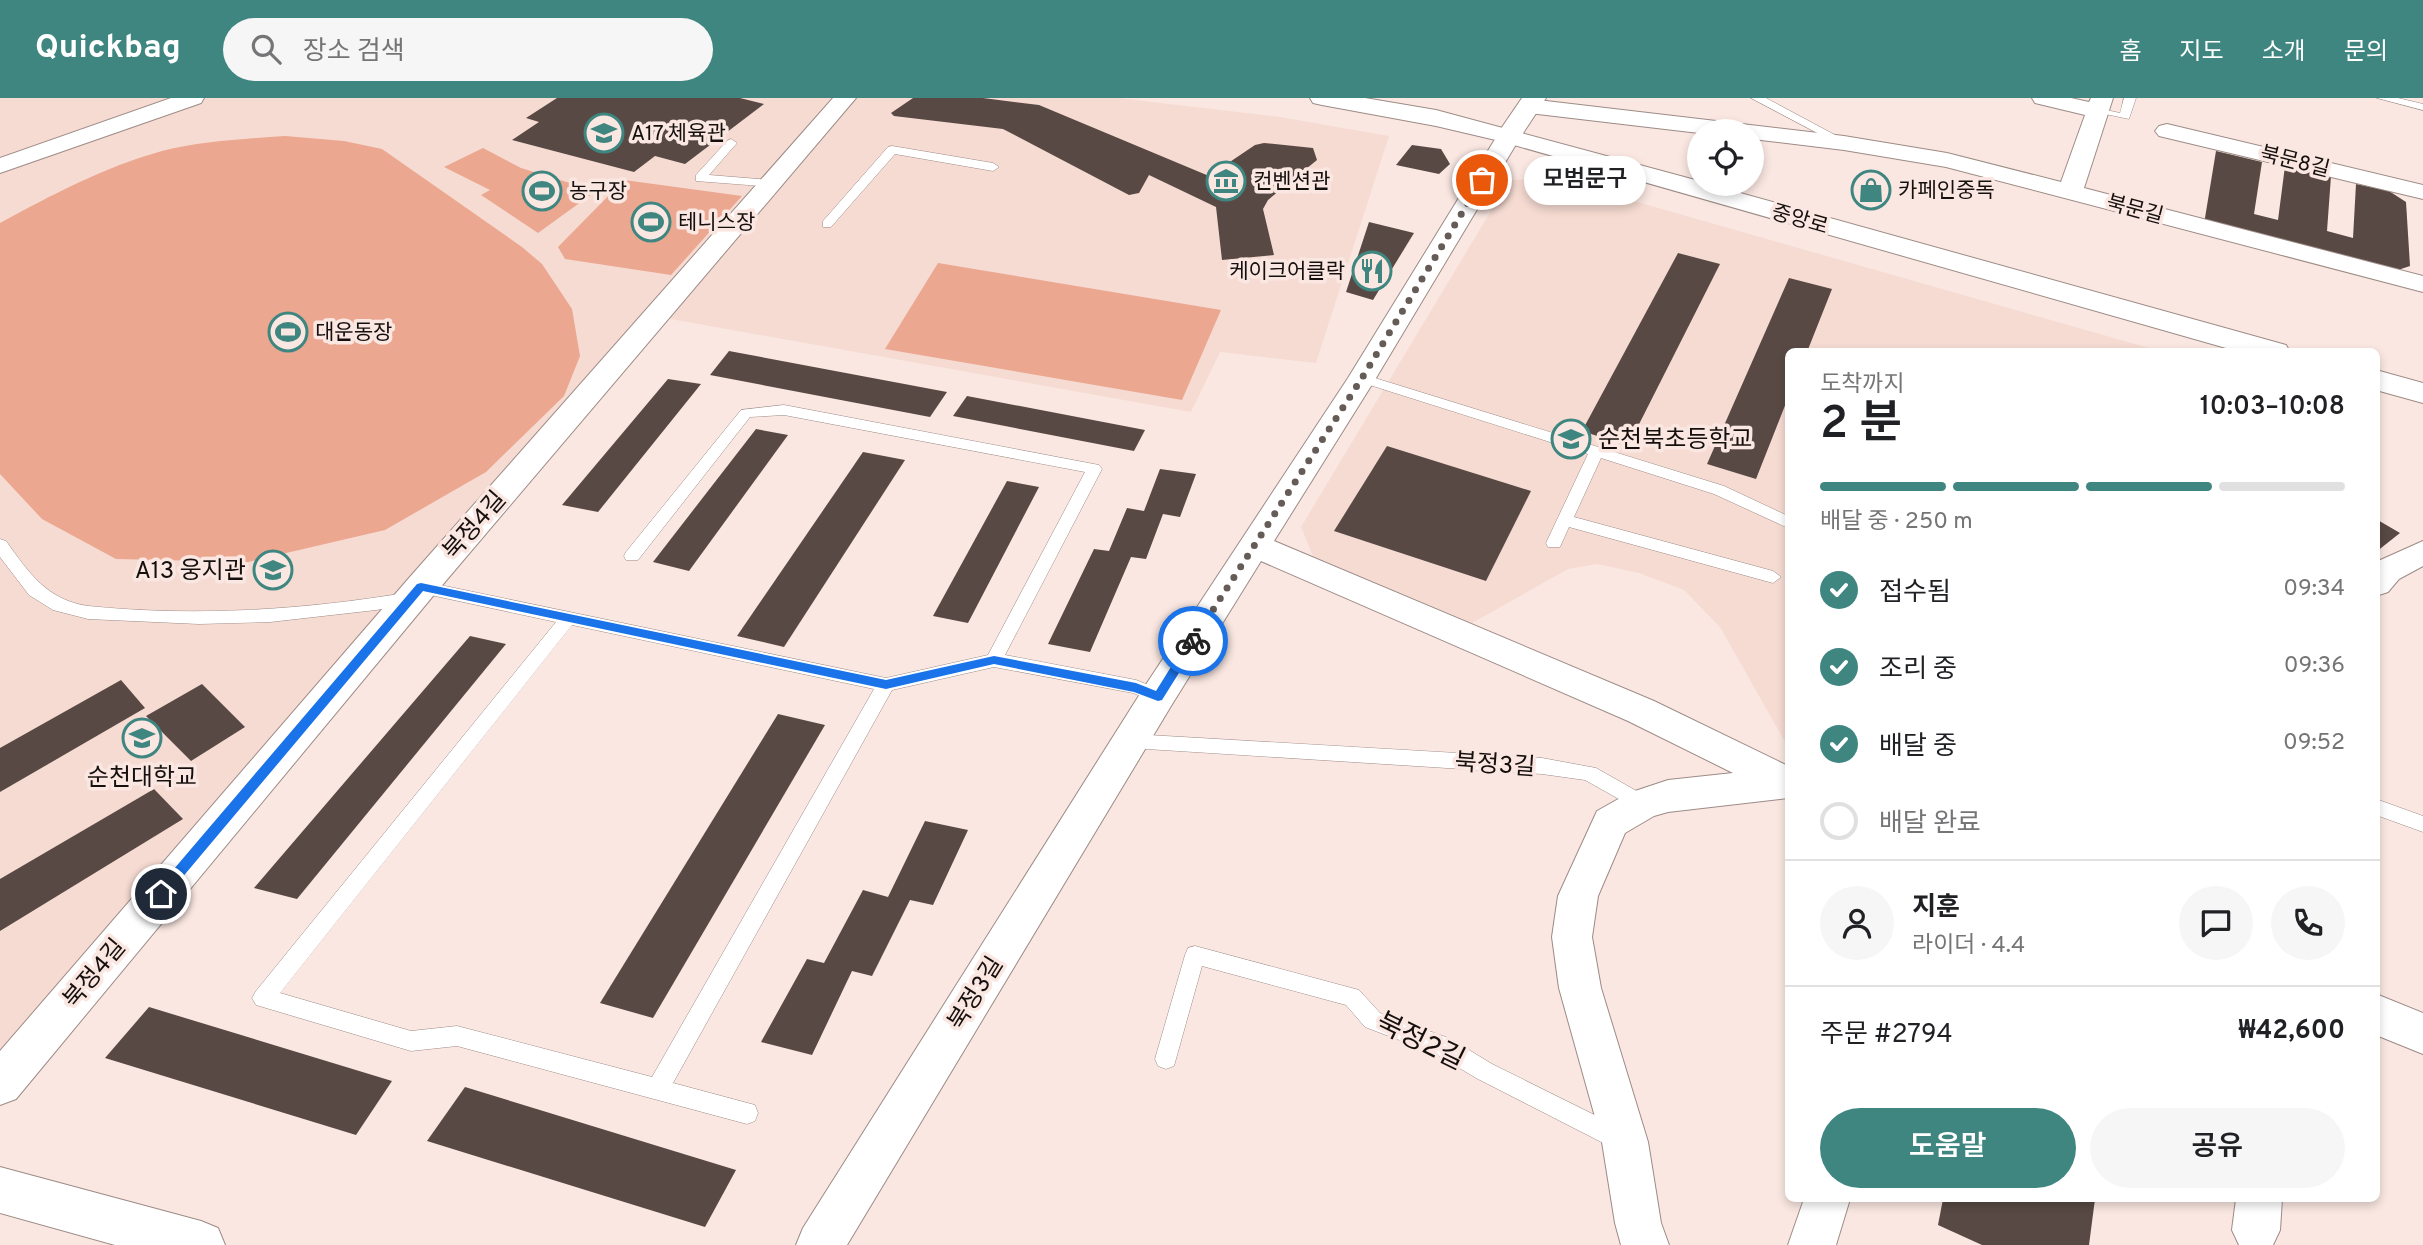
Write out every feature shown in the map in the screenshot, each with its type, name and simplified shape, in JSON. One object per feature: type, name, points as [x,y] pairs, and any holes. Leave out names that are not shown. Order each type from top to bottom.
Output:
[{"type":"main road","name":"중앙로","points":[[1332,99],[1436,118],[1509,136],[2261,348]]},
{"type":"main road","points":[[1509,136],[1532,102]]},
{"type":"main road","points":[[2380,381],[2423,393]]},
{"type":"street","points":[[0,166],[193,98]]},
{"type":"street","name":"북정4길","points":[[0,1084],[416,593],[845,98]]},
{"type":"street","points":[[2043,98],[2100,104],[2070,192]]},
{"type":"street","points":[[1532,102],[1687,124]]},
{"type":"street","name":"북문8길","points":[[2168,131],[2423,192]]},
{"type":"street","name":"북문길","points":[[1764,133],[1936,158],[2423,284]]},
{"type":"street","name":"북정3길","points":[[820,1245],[1158,696],[1362,378],[1509,136]]},
{"type":"street","points":[[1254,545],[1642,711],[1785,782]]},
{"type":"street","points":[[2380,579],[2387,571],[2423,552]]},
{"type":"street","points":[[1646,1245],[1638,1223],[1625,1142],[1580,988],[1572,937],[1578,896],[1611,822],[1642,804],[1668,796],[1785,783]]},
{"type":"street","points":[[2380,1016],[2423,1034]]},
{"type":"street","points":[[0,1190],[201,1245]]},
{"type":"street","points":[[1812,1245],[1826,1202]]},
{"type":"lane","name":"북문길","points":[[1757,98],[1844,143]]},
{"type":"lane","points":[[2100,104],[2125,117],[2130,98]]},
{"type":"lane","points":[[2383,98],[2423,107]]},
{"type":"lane","points":[[731,143],[700,178],[771,184]]},
{"type":"lane","points":[[827,225],[892,150],[993,167]]},
{"type":"lane","points":[[1362,378],[1719,490],[1785,521]]},
{"type":"lane","points":[[632,556],[746,413],[784,410],[1094,469],[994,660]]},
{"type":"lane","points":[[1554,543],[1596,452]]},
{"type":"lane","points":[[1565,520],[1773,576]]},
{"type":"lane","points":[[0,545],[35,590],[63,607],[84,611],[200,619],[291,616],[341,611],[416,593],[568,618],[886,685],[994,660],[1136,687],[1158,696]]},
{"type":"lane","points":[[568,618],[263,998],[411,1041],[457,1036],[747,1114]]},
{"type":"lane","points":[[657,1089],[886,685]]},
{"type":"lane","name":"북정3길","points":[[1131,741],[1542,766],[1589,773],[1642,804]]},
{"type":"lane","points":[[2380,808],[2423,824]]},
{"type":"lane","name":"북정2길","points":[[1166,1059],[1195,955],[1352,997],[1373,1020],[1443,1046],[1484,1071],[1625,1142]]},
{"type":"shaded area","name":"순천대학교","points":[[0,98],[1118,98],[1280,117],[1389,136],[1316,363],[1220,352],[1191,412],[654,316],[0,1063]]},
{"type":"shaded area","name":"대운동장","points":[[285,136],[344,141],[382,149],[522,247],[542,264],[572,309],[580,356],[564,396],[486,472],[385,530],[248,562],[116,559],[42,519],[0,474],[0,223],[79,182],[162,151],[223,141]]},
{"type":"shaded area","name":"농구장","points":[[483,148],[521,168],[596,191],[538,233],[481,195],[490,190],[444,167]]},
{"type":"shaded area","name":"순천북초등학교","points":[[1546,176],[2149,348],[1785,348],[1785,742],[1720,627],[1684,590],[1639,573],[1597,564],[1568,569],[1472,623],[1313,556],[1301,527],[1509,181]]},
{"type":"shaded area","name":"테니스장","points":[[624,180],[742,196],[671,275],[565,259],[558,247]]},
{"type":"shaded area","points":[[938,263],[1221,310],[1182,400],[885,349]]},
{"type":"building","points":[[557,98],[740,98],[764,104],[685,164],[655,156],[634,172],[512,140],[539,122],[526,118]]},
{"type":"building","name":"컨벤션관","points":[[913,98],[983,98],[1039,105],[1209,176],[1255,145],[1264,143],[1313,148],[1317,160],[1268,200],[1263,209],[1274,255],[1222,260],[1216,207],[1149,175],[1139,193],[1129,195],[1003,129],[894,116],[891,113]]},
{"type":"building","points":[[1412,145],[1441,149],[1450,164],[1439,174],[1396,165]]},
{"type":"building","points":[[2216,151],[2262,162],[2254,214],[2278,220],[2285,166],[2331,176],[2327,231],[2353,238],[2356,184],[2389,191],[2406,202],[2410,266],[2395,271],[2204,224]]},
{"type":"building","name":"케이크어클락","points":[[1369,222],[1414,233],[1373,300],[1346,292]]},
{"type":"building","points":[[1678,253],[1720,264],[1628,446],[1582,431]]},
{"type":"building","points":[[1789,278],[1832,289],[1809,348],[1785,348],[1785,406],[1756,479],[1707,464]]},
{"type":"building","points":[[729,351],[947,392],[930,417],[710,375]]},
{"type":"building","points":[[668,379],[701,384],[598,512],[562,505]]},
{"type":"building","points":[[967,396],[1145,430],[1134,451],[953,416]]},
{"type":"building","points":[[756,429],[788,435],[689,571],[653,562]]},
{"type":"building","points":[[1387,446],[1531,491],[1486,581],[1334,531]]},
{"type":"building","points":[[863,452],[905,460],[784,647],[737,636]]},
{"type":"building","points":[[1160,469],[1196,474],[1180,517],[1163,514],[1146,559],[1131,557],[1090,652],[1048,644],[1094,549],[1109,551],[1127,508],[1144,511]]},
{"type":"building","points":[[1007,481],[1039,487],[968,623],[933,616]]},
{"type":"building","points":[[2380,521],[2400,533],[2380,549]]},
{"type":"building","points":[[470,636],[506,644],[297,899],[254,888]]},
{"type":"building","points":[[121,680],[145,708],[0,792],[0,748]]},
{"type":"building","points":[[202,684],[245,727],[191,761],[146,716]]},
{"type":"building","points":[[778,714],[825,725],[653,1018],[600,1003]]},
{"type":"building","points":[[154,789],[183,819],[0,931],[0,879]]},
{"type":"building","points":[[925,821],[968,830],[933,905],[910,900],[872,976],[852,971],[812,1055],[761,1042],[807,959],[824,963],[863,890],[888,897]]},
{"type":"building","points":[[149,1007],[392,1081],[356,1135],[105,1058]]},
{"type":"building","points":[[465,1087],[736,1170],[705,1227],[427,1141]]},
{"type":"building","points":[[1942,1202],[2095,1202],[2089,1245],[1982,1245],[1938,1225]]},
{"type":"way so far","points":[[1193,641],[1362,378],[1482,180]]},
{"type":"place","name":"A17 체육관","points":[[604,133]]},
{"type":"place","name":"모범문구","points":[[1482,180]]},
{"type":"place","name":"컨벤션관","points":[[1226,181]]},
{"type":"place","name":"카페인중독","points":[[1871,190]]},
{"type":"place","name":"농구장","points":[[542,191]]},
{"type":"place","name":"테니스장","points":[[651,222]]},
{"type":"place","name":"케이크어클락","points":[[1372,271]]},
{"type":"place","name":"대운동장","points":[[288,332]]},
{"type":"place","name":"순천북초등학교","points":[[1571,439]]},
{"type":"place","name":"A13 웅지관","points":[[273,570]]},
{"type":"place","name":"순천대학교","points":[[142,738]]},
{"type":"route","points":[[161,894],[421,587],[886,685],[994,660],[1136,687],[1158,696],[1193,641]]}]
